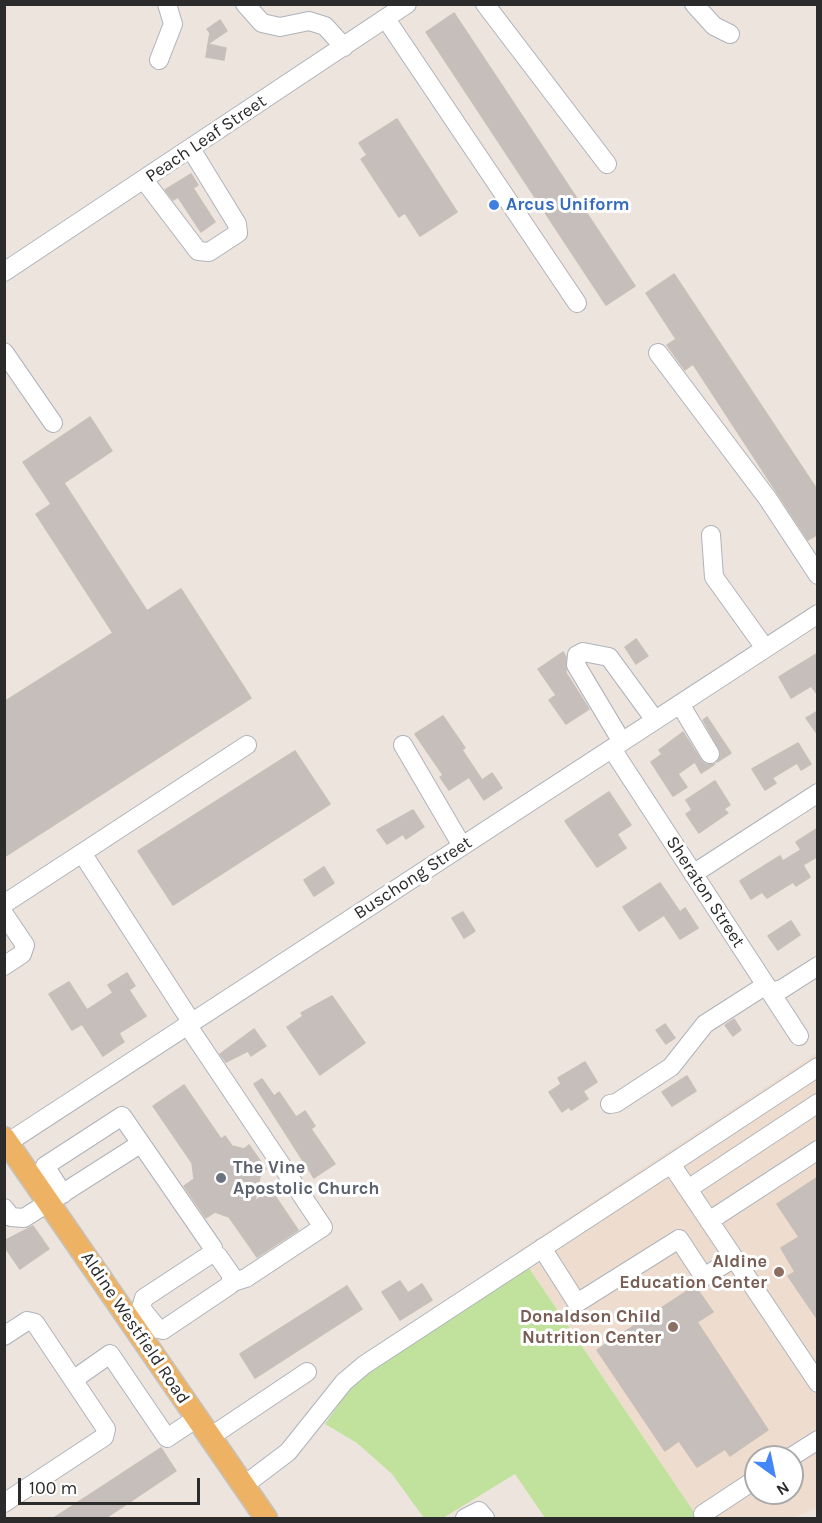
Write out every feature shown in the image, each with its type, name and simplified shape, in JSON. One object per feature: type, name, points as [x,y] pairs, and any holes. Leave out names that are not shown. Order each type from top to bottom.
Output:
[{"type":"main road","name":"Aldine Westfield Road","points":[[6,1142],[56,1199],[142,1324],[197,1418],[266,1518]]},
{"type":"street","points":[[159,60],[173,24],[166,4]]},
{"type":"street","points":[[244,4],[262,23],[280,27],[309,21],[325,26],[344,47]]},
{"type":"street","name":"Peach Leaf Street","points":[[4,272],[407,4]]},
{"type":"street","points":[[485,4],[607,164]]},
{"type":"street","points":[[694,4],[714,26],[730,34]]},
{"type":"street","points":[[386,19],[578,303]]},
{"type":"street","points":[[144,180],[198,251],[209,252],[238,233],[237,224],[191,149]]},
{"type":"street","points":[[4,352],[53,423]]},
{"type":"street","points":[[658,353],[768,499],[818,575]]},
{"type":"street","points":[[711,536],[714,577],[765,648]]},
{"type":"street","name":"Buschong Street","points":[[6,1142],[818,614]]},
{"type":"street","name":"Sheraton Street","points":[[655,720],[609,657],[583,652],[577,655],[576,666],[617,745],[693,874],[799,1036]]},
{"type":"street","points":[[680,704],[710,754]]},
{"type":"street","points":[[4,904],[247,745]]},
{"type":"street","points":[[404,745],[462,846]]},
{"type":"street","points":[[693,874],[818,793]]},
{"type":"street","points":[[82,853],[190,1024],[323,1227],[246,1278],[230,1282],[163,1330],[142,1324],[141,1308],[144,1298],[211,1254],[218,1256],[232,1276],[230,1282]]},
{"type":"street","points":[[4,914],[26,945],[22,954],[4,966]]},
{"type":"street","points":[[610,1104],[616,1103],[670,1067],[705,1023],[768,988],[782,989],[818,966]]},
{"type":"street","points":[[243,1486],[288,1452],[344,1382],[364,1365],[818,1066]]},
{"type":"street","points":[[688,1189],[818,1103]]},
{"type":"street","points":[[56,1199],[45,1166],[122,1116],[213,1248],[214,1255]]},
{"type":"street","points":[[4,1208],[11,1217],[18,1220],[56,1199],[140,1144]]},
{"type":"street","points":[[709,1221],[818,1150]]},
{"type":"street","points":[[671,1164],[818,1383]]},
{"type":"street","points":[[542,1248],[577,1303],[679,1239],[704,1277],[734,1258]]},
{"type":"street","points":[[4,1336],[27,1321],[35,1323],[106,1429],[104,1437],[4,1503]]},
{"type":"street","points":[[73,1380],[110,1354],[167,1438],[197,1418]]},
{"type":"street","points":[[210,1437],[307,1372]]},
{"type":"street","points":[[804,1449],[818,1440]]},
{"type":"street","points":[[703,1514],[744,1487]]},
{"type":"street","points":[[465,1518],[479,1511],[485,1518]]},
{"type":"shaded area","name":"Donaldson Child Nutrition Center","points":[[817,1053],[817,1508],[792,1518],[698,1518],[518,1251]]},
{"type":"green space","points":[[527,1265],[698,1518],[545,1518],[515,1474],[443,1518],[424,1518],[392,1474],[357,1443],[325,1424],[351,1387],[373,1367]]},
{"type":"building","points":[[454,13],[635,286],[606,305],[426,32]]},
{"type":"building","points":[[220,20],[227,31],[208,44],[210,33],[207,29]]},
{"type":"building","points":[[208,44],[226,48],[224,60],[206,57]]},
{"type":"building","points":[[397,119],[457,212],[420,236],[405,213],[399,217],[361,159],[367,155],[359,143]]},
{"type":"building","points":[[191,174],[198,185],[193,188],[215,222],[201,232],[178,197],[173,200],[165,190]]},
{"type":"building","points":[[674,274],[818,491],[818,534],[808,540],[693,364],[685,370],[667,345],[676,339],[646,293]]},
{"type":"building","points":[[90,417],[112,451],[64,483],[147,611],[181,589],[251,698],[4,857],[4,702],[113,633],[36,514],[51,504],[23,462]]},
{"type":"building","points":[[636,639],[648,656],[636,664],[625,647]]},
{"type":"building","points":[[563,652],[566,657],[566,673],[589,709],[566,724],[549,700],[556,695],[538,669]]},
{"type":"building","points":[[818,653],[818,695],[811,686],[791,698],[779,677]]},
{"type":"building","points":[[818,711],[818,735],[806,718]]},
{"type":"building","points":[[443,716],[465,748],[462,750],[482,780],[492,773],[502,788],[484,800],[469,777],[449,790],[440,777],[443,775],[415,734]]},
{"type":"building","points":[[707,717],[731,753],[717,762],[721,753],[703,720]]},
{"type":"building","points":[[683,732],[705,764],[715,764],[701,773],[695,762],[678,774],[687,787],[673,796],[651,762],[662,754],[659,750]]},
{"type":"building","points":[[798,743],[811,764],[801,770],[797,763],[772,778],[776,783],[765,790],[752,769]]},
{"type":"building","points":[[295,751],[330,804],[173,905],[138,851]]},
{"type":"building","points":[[715,781],[730,805],[724,809],[728,813],[699,833],[686,814],[692,810],[686,800]]},
{"type":"building","points":[[609,792],[631,825],[617,834],[626,848],[597,867],[565,821]]},
{"type":"building","points":[[413,810],[424,827],[406,839],[403,834],[387,844],[377,830]]},
{"type":"building","points":[[818,828],[818,856],[803,865],[810,877],[796,886],[793,882],[767,898],[762,892],[751,899],[740,881],[780,856],[783,861],[801,850],[796,842]]},
{"type":"building","points":[[324,867],[334,883],[314,896],[304,880]]},
{"type":"building","points":[[660,883],[680,912],[685,908],[698,928],[680,939],[664,915],[639,931],[623,907]]},
{"type":"building","points":[[463,912],[475,931],[464,938],[452,918]]},
{"type":"building","points":[[791,921],[800,935],[778,950],[768,936]]},
{"type":"building","points":[[127,973],[135,986],[129,990],[146,1016],[119,1033],[124,1042],[103,1056],[82,1024],[72,1030],[49,994],[69,982],[87,1010],[113,993],[108,985]]},
{"type":"building","points":[[332,996],[365,1043],[320,1075],[287,1027],[303,1016],[301,1013]]},
{"type":"building","points":[[734,1019],[741,1030],[733,1036],[725,1025]]},
{"type":"building","points":[[665,1024],[675,1038],[666,1044],[656,1030]]},
{"type":"building","points":[[254,1029],[266,1046],[251,1056],[248,1051],[226,1062],[220,1054]]},
{"type":"building","points":[[585,1062],[597,1082],[583,1091],[588,1099],[571,1110],[569,1107],[562,1112],[549,1092],[561,1084],[558,1078]]},
{"type":"building","points":[[687,1076],[696,1091],[672,1106],[662,1092]]},
{"type":"building","points":[[262,1079],[274,1096],[279,1092],[296,1117],[305,1111],[315,1126],[311,1129],[335,1164],[314,1178],[254,1084]]},
{"type":"building","points":[[184,1085],[221,1139],[225,1136],[232,1146],[244,1149],[249,1145],[266,1169],[261,1172],[255,1201],[271,1190],[298,1230],[257,1257],[229,1217],[215,1212],[206,1218],[184,1186],[194,1179],[192,1163],[153,1106]]},
{"type":"building","points":[[818,1177],[818,1320],[788,1276],[795,1272],[781,1248],[799,1237],[777,1204]]},
{"type":"building","points":[[33,1226],[49,1249],[20,1269],[4,1246],[4,1241]]},
{"type":"building","points":[[400,1281],[408,1293],[422,1284],[432,1300],[400,1320],[382,1292]]},
{"type":"building","points":[[347,1286],[362,1309],[255,1378],[240,1354]]},
{"type":"building","points":[[695,1286],[713,1312],[697,1322],[768,1430],[730,1456],[725,1449],[697,1467],[679,1441],[665,1451],[597,1350]]},
{"type":"building","points":[[161,1448],[176,1471],[106,1518],[54,1518]]},
{"type":"place","name":"Arcus Uniform","points":[[494,205]]},
{"type":"place","name":"The Vine Apostolic Church","points":[[221,1178]]},
{"type":"place","name":"Aldine Education Center","points":[[779,1272]]},
{"type":"place","name":"Donaldson Child Nutrition Center","points":[[673,1327]]}]
